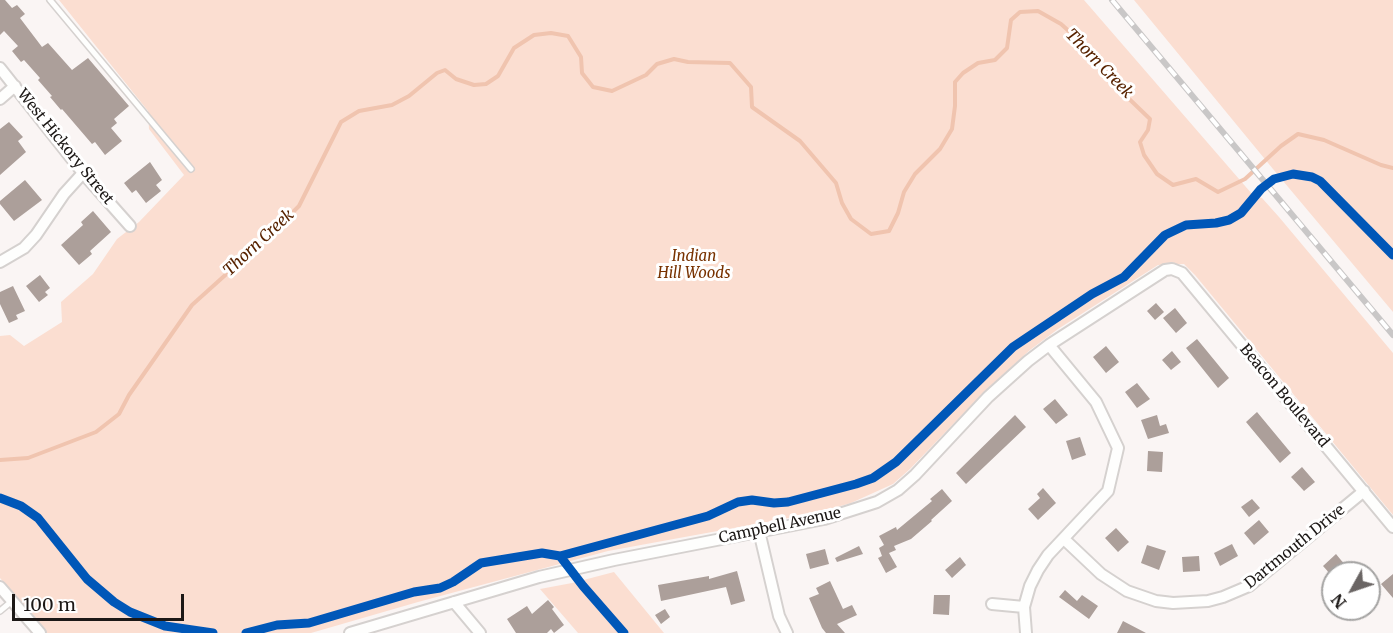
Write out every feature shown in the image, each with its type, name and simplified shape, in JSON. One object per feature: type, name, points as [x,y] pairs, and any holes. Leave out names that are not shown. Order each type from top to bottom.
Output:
[{"type":"street","name":"West Hickory Street","points":[[0,68],[83,173],[130,226]]},
{"type":"street","points":[[0,99],[15,86]]},
{"type":"street","points":[[0,262],[24,248],[36,235],[64,194],[83,173]]},
{"type":"street","name":"Campbell Avenue","points":[[350,633],[539,578],[614,560],[824,519],[877,502],[898,490],[915,475],[988,398],[1049,345],[1165,270],[1172,269]]},
{"type":"street","name":"Beacon Boulevard","points":[[1172,269],[1182,273],[1393,527]]},
{"type":"street","points":[[1026,633],[1024,607],[1030,586],[1038,570],[1108,491],[1118,448],[1096,402],[1049,345]]},
{"type":"street","name":"Dartmouth Drive","points":[[1064,539],[1101,574],[1127,591],[1156,601],[1173,603],[1208,601],[1238,592],[1255,582],[1364,491]]},
{"type":"street","points":[[759,531],[779,616],[787,633]]},
{"type":"street","points":[[0,587],[40,633]]},
{"type":"street","points":[[454,602],[480,633]]},
{"type":"street","points":[[992,604],[1024,607]]},
{"type":"lane","points":[[50,0],[191,169]]},
{"type":"lane","points":[[0,611],[12,601]]},
{"type":"green space","name":"Indian Hill Woods","points":[[59,0],[1084,0],[1252,194],[1262,198],[1279,217],[1393,353],[1393,515],[1195,275],[1184,264],[1158,265],[1058,329],[1030,350],[987,389],[893,484],[851,503],[816,513],[608,551],[311,633],[46,633],[0,578],[0,336],[10,335],[24,346],[62,322],[61,302],[93,274],[117,239],[139,222],[184,175],[149,129],[148,111]]},
{"type":"green space","points":[[1134,0],[1393,0],[1393,312],[1273,169]]},
{"type":"green space","points":[[614,572],[664,633],[578,633],[540,589]]},
{"type":"building","points":[[0,0],[5,0],[12,8],[17,5],[25,14],[20,18],[42,47],[48,43],[72,70],[88,58],[129,106],[114,119],[117,123],[111,128],[122,141],[105,155],[95,142],[92,144],[61,110],[38,80],[40,78],[24,60],[21,62],[12,51],[18,46],[4,31],[0,35]]},
{"type":"building","points":[[9,122],[23,137],[18,141],[26,152],[0,175],[0,129]]},
{"type":"building","points":[[150,162],[162,180],[156,185],[161,191],[146,203],[136,190],[132,193],[124,183]]},
{"type":"building","points":[[25,180],[42,200],[14,221],[0,201]]},
{"type":"building","points":[[93,211],[111,232],[90,251],[92,254],[79,265],[61,245],[83,225],[81,222]]},
{"type":"building","points":[[40,275],[50,288],[45,292],[48,295],[39,302],[26,286]]},
{"type":"building","points":[[13,286],[25,311],[16,315],[18,319],[9,323],[0,304],[0,292]]},
{"type":"building","points":[[1156,303],[1164,312],[1155,320],[1147,311]]},
{"type":"building","points":[[1175,308],[1187,323],[1176,333],[1163,318]]},
{"type":"building","points":[[1197,339],[1229,378],[1218,388],[1186,348]]},
{"type":"building","points":[[1106,346],[1119,362],[1106,373],[1093,357]]},
{"type":"building","points":[[1172,351],[1181,362],[1171,370],[1162,360]]},
{"type":"building","points":[[1137,383],[1150,399],[1137,408],[1125,392]]},
{"type":"building","points":[[1055,399],[1068,415],[1056,424],[1043,409]]},
{"type":"building","points":[[1257,412],[1291,453],[1280,463],[1246,422]]},
{"type":"building","points":[[1015,415],[1026,427],[966,484],[956,473]]},
{"type":"building","points":[[1157,415],[1160,426],[1166,424],[1169,433],[1148,439],[1141,420]]},
{"type":"building","points":[[1080,437],[1086,455],[1072,460],[1066,441]]},
{"type":"building","points":[[1148,451],[1163,452],[1162,472],[1147,471]]},
{"type":"building","points":[[1302,467],[1315,482],[1304,491],[1291,477]]},
{"type":"building","points":[[1043,488],[1056,503],[1038,520],[1028,509],[1040,498],[1037,494]]},
{"type":"building","points":[[942,489],[952,501],[911,539],[894,546],[896,550],[889,553],[897,567],[886,573],[878,558],[882,556],[879,548],[884,545],[879,536],[896,527],[897,530],[932,501],[930,499]]},
{"type":"building","points":[[1252,499],[1260,508],[1249,517],[1241,507]]},
{"type":"building","points":[[1259,520],[1269,532],[1254,545],[1244,533]]},
{"type":"building","points":[[1116,528],[1129,542],[1118,552],[1105,538]]},
{"type":"building","points":[[1232,544],[1238,556],[1220,566],[1214,553]]},
{"type":"building","points":[[1147,545],[1166,551],[1159,570],[1141,563]]},
{"type":"building","points":[[859,546],[863,554],[837,562],[835,558]]},
{"type":"building","points":[[825,549],[829,564],[810,569],[806,554]]},
{"type":"building","points":[[1336,554],[1342,561],[1328,561]]},
{"type":"building","points":[[1199,556],[1200,571],[1183,572],[1182,557]]},
{"type":"building","points":[[960,557],[966,565],[952,578],[945,570]]},
{"type":"building","points":[[737,571],[745,601],[731,605],[726,587],[661,601],[658,585],[709,576],[709,579]]},
{"type":"building","points":[[1393,574],[1393,598],[1381,584]]},
{"type":"building","points":[[830,581],[843,609],[852,605],[857,615],[837,624],[845,633],[826,633],[809,598],[819,594],[816,588]]},
{"type":"building","points":[[1065,590],[1077,601],[1082,595],[1098,606],[1089,619],[1059,597]]},
{"type":"building","points":[[934,595],[950,595],[949,615],[933,614]]},
{"type":"building","points":[[548,600],[564,625],[554,633],[551,629],[547,633],[516,633],[507,619],[527,606],[532,614]]},
{"type":"building","points":[[665,609],[670,617],[661,624],[655,615]]},
{"type":"building","points":[[1123,621],[1146,633],[1117,633]]},
{"type":"waterway","name":"Thorn Creek","points":[[0,460],[28,458],[96,432],[119,414],[129,395],[192,305],[299,206],[341,122],[359,111],[392,105],[409,96],[437,73],[445,70],[456,79],[474,85],[486,84],[498,76],[514,48],[534,35],[551,33],[568,36],[581,57],[582,73],[593,87],[612,91],[646,75],[657,64],[674,59],[688,62],[730,63],[751,87],[752,107],[800,141],[836,183],[842,203],[851,219],[871,234],[889,231],[898,213],[904,192],[915,174],[940,149],[952,129],[955,82],[963,73],[978,63],[995,60],[1007,48],[1011,20],[1020,12],[1038,11],[1061,24],[1092,52],[1124,94],[1150,119],[1148,130],[1140,142],[1144,155],[1157,174],[1173,185],[1196,179],[1218,192],[1245,179],[1281,146],[1298,134],[1324,140],[1393,168]]},
{"type":"railway","points":[[1112,0],[1393,335]]},
{"type":"cycle path","points":[[246,633],[277,625],[309,623],[414,592],[440,588],[481,563],[542,553],[560,556],[708,516],[738,502],[752,500],[788,502],[873,478],[896,462],[1013,347],[1092,294],[1124,277],[1165,235],[1186,225],[1229,220],[1241,213],[1261,189],[1274,179],[1293,174],[1312,177],[1320,181],[1393,255]]},
{"type":"cycle path","points":[[0,498],[21,506],[38,518],[87,579],[114,602],[130,612],[165,626],[213,633]]},
{"type":"cycle path","points":[[560,556],[624,633]]}]
